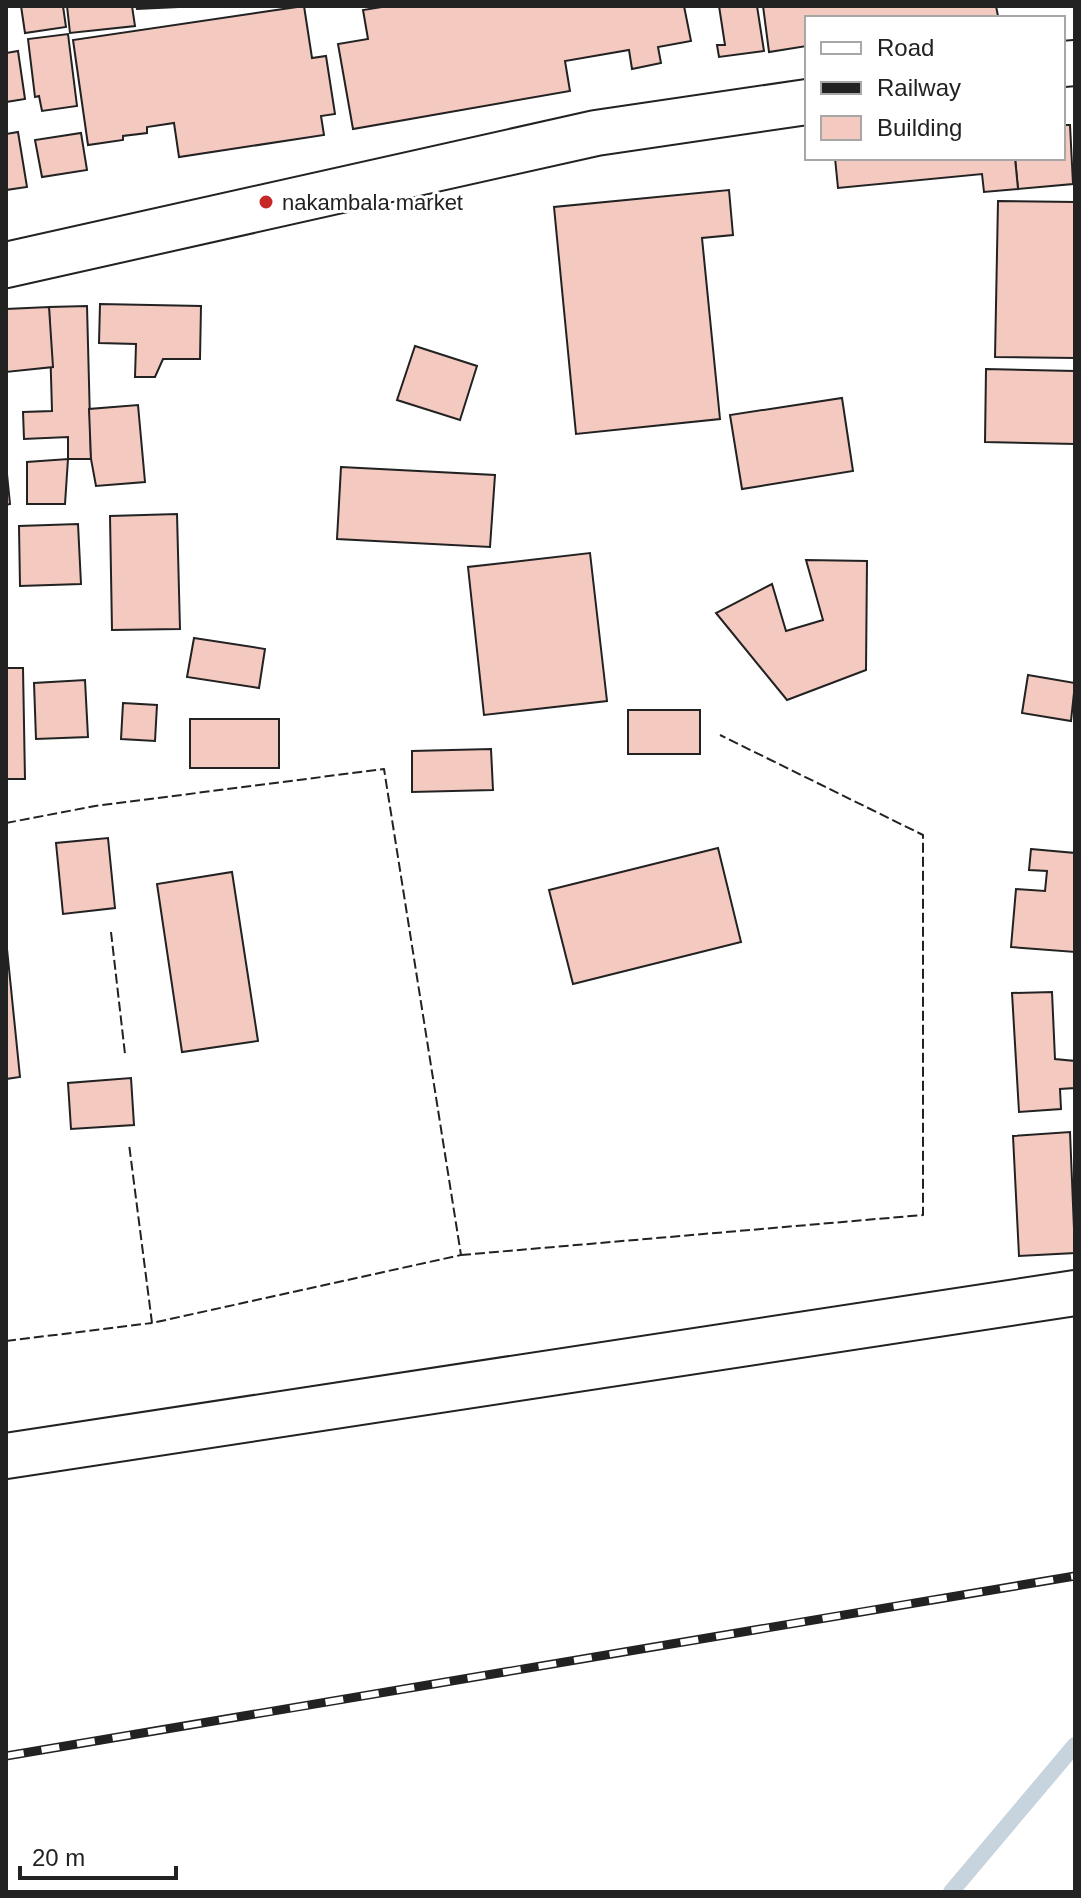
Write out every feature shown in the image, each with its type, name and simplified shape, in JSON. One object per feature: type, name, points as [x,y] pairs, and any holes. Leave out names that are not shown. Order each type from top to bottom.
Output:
[{"type":"street","points":[[6,265],[596,133],[805,102]]},
{"type":"street","points":[[6,1456],[1075,1293]]},
{"type":"building","points":[[21,6],[63,6],[66,27],[25,33]]},
{"type":"building","points":[[67,6],[132,6],[135,26],[70,33]]},
{"type":"building","points":[[136,6],[200,6],[137,9]]},
{"type":"building","points":[[304,6],[312,58],[326,56],[335,114],[321,116],[324,135],[179,157],[174,123],[147,127],[147,133],[123,136],[123,140],[88,145],[73,40]]},
{"type":"building","points":[[388,6],[684,6],[691,41],[658,47],[661,63],[632,69],[629,50],[565,61],[570,91],[353,129],[338,44],[368,39],[363,10]]},
{"type":"building","points":[[719,6],[757,6],[764,51],[719,57],[717,45],[725,45]]},
{"type":"building","points":[[763,6],[996,6],[998,16],[805,16],[805,46],[769,52]]},
{"type":"building","points":[[68,34],[77,106],[42,111],[39,96],[35,97],[28,39]]},
{"type":"building","points":[[18,51],[25,99],[6,102],[6,53]]},
{"type":"building","points":[[1065,125],[1070,125],[1073,184],[1018,189],[1015,160],[1065,160]]},
{"type":"building","points":[[18,132],[27,187],[6,190],[6,134]]},
{"type":"building","points":[[81,133],[87,170],[42,177],[35,140]]},
{"type":"building","points":[[835,160],[1015,160],[1018,189],[984,192],[982,174],[838,188]]},
{"type":"building","points":[[729,190],[733,235],[702,238],[720,419],[576,434],[554,207]]},
{"type":"building","points":[[998,201],[1075,202],[1075,358],[995,357]]},
{"type":"building","points":[[100,304],[201,306],[200,359],[163,359],[155,377],[135,377],[136,344],[99,343]]},
{"type":"building","points":[[87,306],[91,459],[68,459],[68,437],[24,439],[23,412],[52,411],[49,307]]},
{"type":"building","points":[[49,307],[53,367],[6,372],[6,309]]},
{"type":"building","points":[[415,346],[477,366],[460,420],[397,400]]},
{"type":"building","points":[[986,369],[1075,371],[1075,444],[985,442]]},
{"type":"building","points":[[842,398],[853,471],[742,489],[730,415]]},
{"type":"building","points":[[138,405],[145,482],[96,486],[91,459],[89,409]]},
{"type":"building","points":[[68,459],[65,504],[27,504],[27,462]]},
{"type":"building","points":[[6,464],[10,504],[6,505]]},
{"type":"building","points":[[341,467],[495,475],[490,547],[337,539]]},
{"type":"building","points":[[177,514],[180,629],[112,630],[110,516]]},
{"type":"building","points":[[78,524],[81,584],[20,586],[19,526]]},
{"type":"building","points":[[590,553],[607,701],[484,715],[468,567]]},
{"type":"building","points":[[806,560],[867,561],[866,670],[787,700],[716,613],[772,584],[786,631],[823,620]]},
{"type":"building","points":[[194,638],[265,649],[259,688],[187,677]]},
{"type":"building","points":[[6,668],[23,668],[25,779],[6,779]]},
{"type":"building","points":[[1028,675],[1075,683],[1071,721],[1022,713]]},
{"type":"building","points":[[85,680],[88,737],[36,739],[34,683]]},
{"type":"building","points":[[123,703],[157,705],[155,741],[121,739]]},
{"type":"building","points":[[628,710],[700,710],[700,754],[628,754]]},
{"type":"building","points":[[190,719],[279,719],[279,768],[190,768]]},
{"type":"building","points":[[491,749],[493,790],[412,792],[412,751]]},
{"type":"building","points":[[108,838],[115,908],[63,914],[56,843]]},
{"type":"building","points":[[718,848],[741,942],[573,984],[549,890]]},
{"type":"building","points":[[1031,849],[1075,853],[1075,952],[1011,947],[1016,889],[1045,891],[1047,871],[1029,870]]},
{"type":"building","points":[[232,872],[258,1041],[182,1052],[157,884]]},
{"type":"building","points":[[6,939],[20,1077],[6,1079]]},
{"type":"building","points":[[1052,992],[1055,1059],[1075,1061],[1075,1088],[1060,1089],[1061,1109],[1019,1112],[1012,993]]},
{"type":"building","points":[[131,1078],[134,1125],[71,1129],[68,1083]]},
{"type":"building","points":[[1070,1132],[1075,1253],[1019,1256],[1013,1136]]},
{"type":"waterway","points":[[951,1892],[1075,1745]]},
{"type":"railway","points":[[6,1756],[1075,1576]]},
{"type":"fence","points":[[461,1255],[923,1215],[923,835],[720,735]]},
{"type":"fence","points":[[6,823],[95,806],[384,769],[461,1255],[152,1323],[129,1144]]},
{"type":"fence","points":[[111,932],[125,1054]]},
{"type":"fence","points":[[6,1341],[152,1323]]},
{"type":"place","name":"nakambala market","points":[[266,202]]}]
